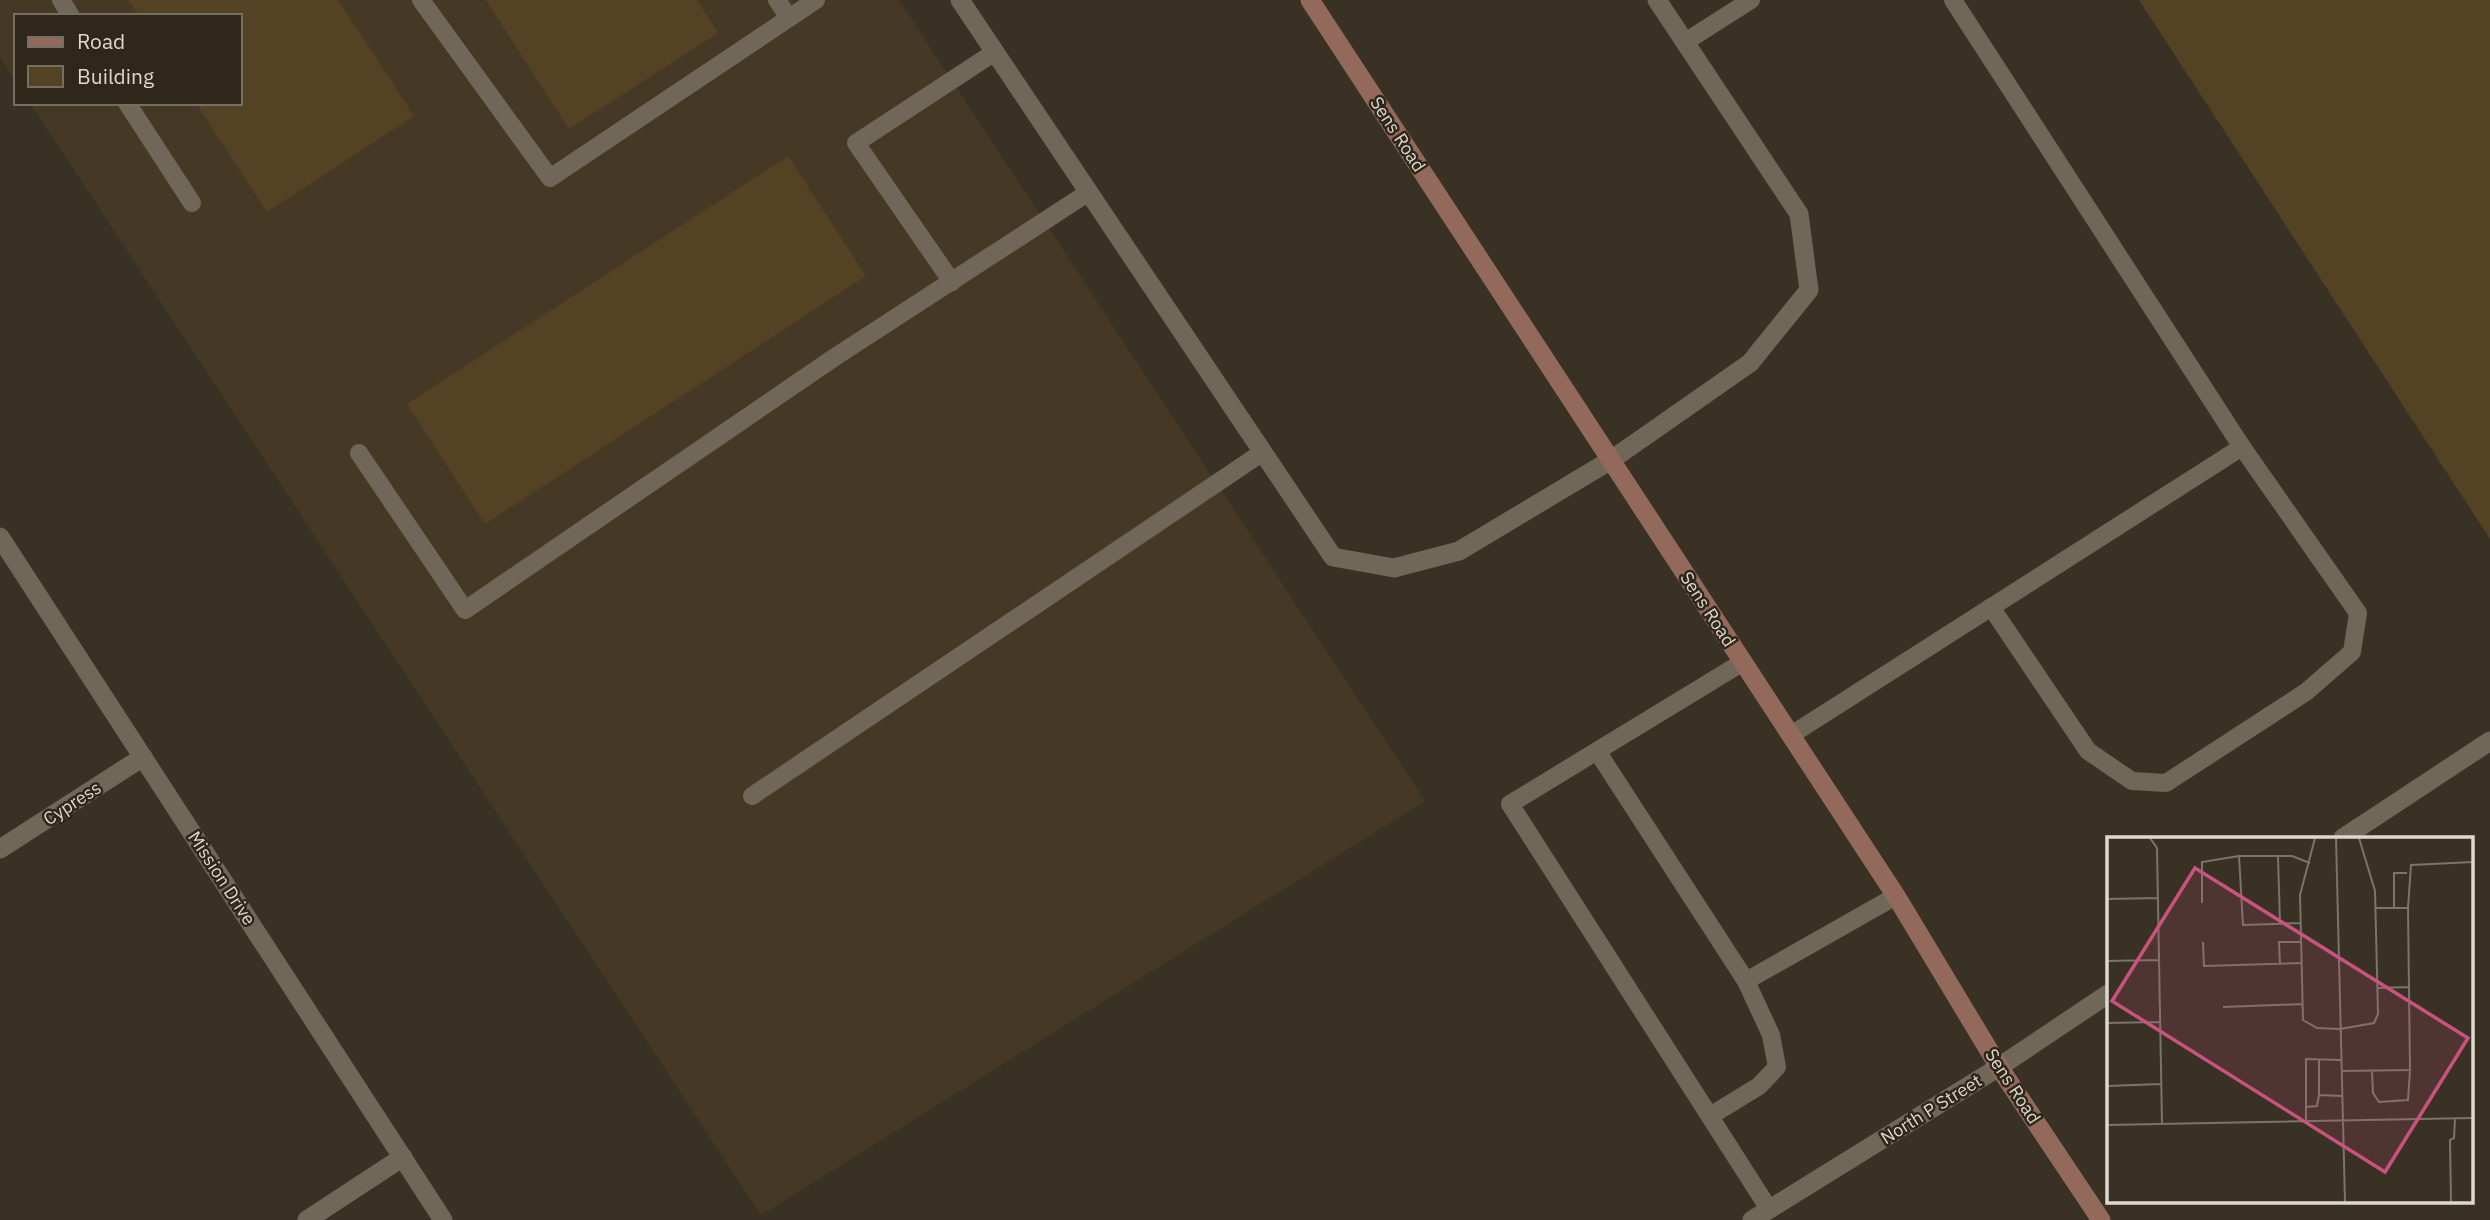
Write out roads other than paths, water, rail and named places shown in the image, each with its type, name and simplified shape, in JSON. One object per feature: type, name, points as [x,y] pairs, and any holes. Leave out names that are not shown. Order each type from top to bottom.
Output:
[{"type":"main road","name":"Sens Road","points":[[1310,0],[1896,896],[1999,1067],[2101,1220]]},
{"type":"street","points":[[960,0],[1333,557],[1394,568],[1459,551],[1611,460],[1751,363],[1808,290],[1798,214],[1657,0]]},
{"type":"street","name":"Mission Drive","points":[[0,537],[443,1220]]},
{"type":"street","points":[[2345,837],[2490,741]]},
{"type":"street","name":"Cypress","points":[[0,849],[143,757]]},
{"type":"street","name":"North P Street","points":[[1752,1220],[1999,1067],[2107,995]]},
{"type":"street","points":[[307,1220],[403,1157]]},
{"type":"lane","points":[[421,0],[550,178],[816,0]]},
{"type":"lane","points":[[777,0],[789,18]]},
{"type":"lane","points":[[1685,42],[1751,0]]},
{"type":"lane","points":[[1953,0],[2242,447],[2358,613],[2352,652],[2306,692],[2166,783],[2132,781],[2088,751],[1991,607]]},
{"type":"lane","points":[[952,282],[856,143],[995,52]]},
{"type":"lane","points":[[128,105],[192,203]]},
{"type":"lane","points":[[359,453],[465,610],[824,365],[1089,192]]},
{"type":"lane","points":[[1791,735],[2242,447]]},
{"type":"lane","points":[[752,796],[1263,452]]},
{"type":"lane","points":[[1743,662],[1510,804],[1769,1209]]},
{"type":"lane","points":[[1597,751],[1746,981],[1771,1035],[1777,1067],[1759,1086],[1710,1116]]},
{"type":"lane","points":[[1746,981],[1896,896]]}]
